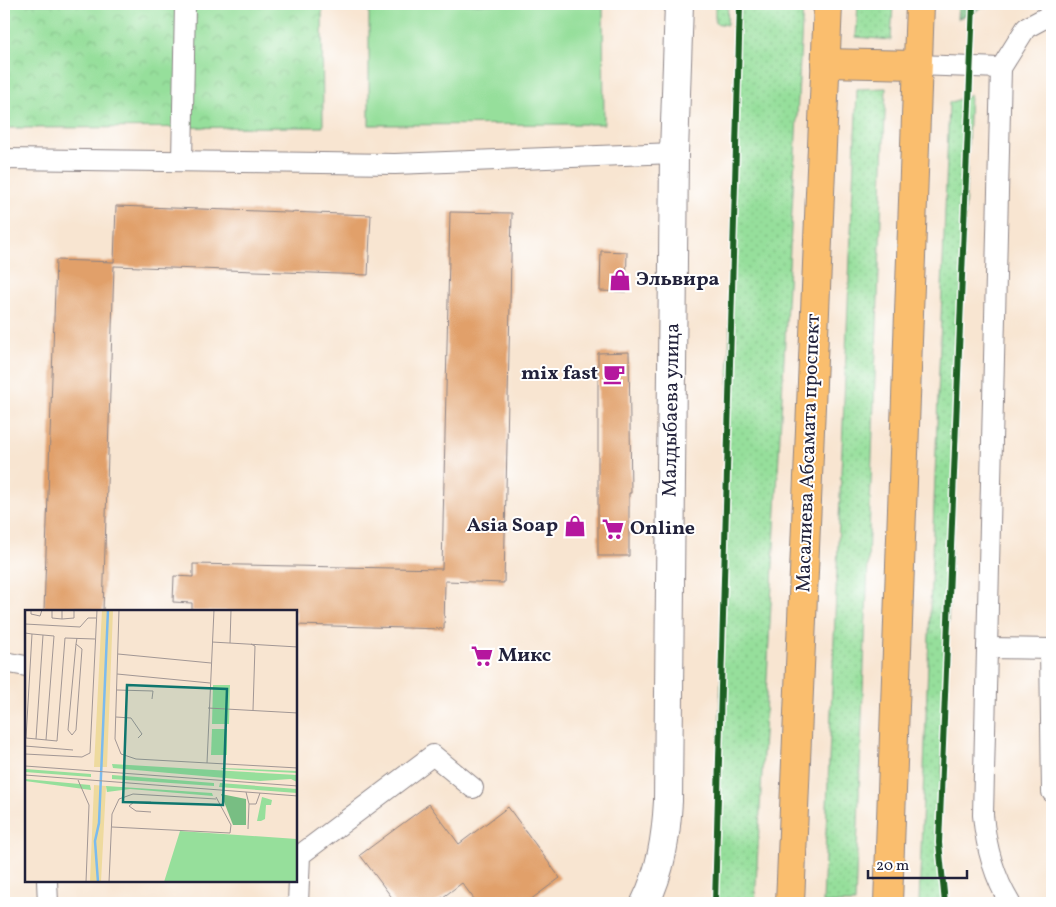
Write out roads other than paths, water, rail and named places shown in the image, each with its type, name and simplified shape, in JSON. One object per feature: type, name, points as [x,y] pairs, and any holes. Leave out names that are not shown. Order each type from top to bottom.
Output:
[{"type":"main road","name":"Масалиева Абсамата проспект","points":[[790,903],[828,4]]},
{"type":"main road","points":[[888,903],[920,4]]},
{"type":"main road","points":[[825,63],[917,65]]},
{"type":"street","name":"Малдыбаева улица","points":[[645,903],[658,871],[666,839],[668,801],[674,154],[679,4]]},
{"type":"lane","points":[[182,161],[185,4]]},
{"type":"lane","points":[[1010,903],[991,862],[986,845],[983,815],[1001,68],[1026,28],[1052,14]]},
{"type":"lane","points":[[917,65],[1001,68]]},
{"type":"lane","points":[[4,159],[395,164],[674,154]]},
{"type":"lane","points":[[987,648],[1051,649],[1052,792]]},
{"type":"lane","points":[[4,662],[25,666]]},
{"type":"lane","points":[[298,903],[300,855],[433,755],[473,788]]},
{"type":"lane","points":[[47,882],[48,903]]},
{"type":"place","name":"Эльвира","points":[[620,280]]},
{"type":"place","name":"mix fast","points":[[614,374]]},
{"type":"place","name":"Asia Soap","points":[[575,526]]},
{"type":"place","name":"Online","points":[[613,529]]},
{"type":"place","name":"Микс","points":[[482,656]]}]
